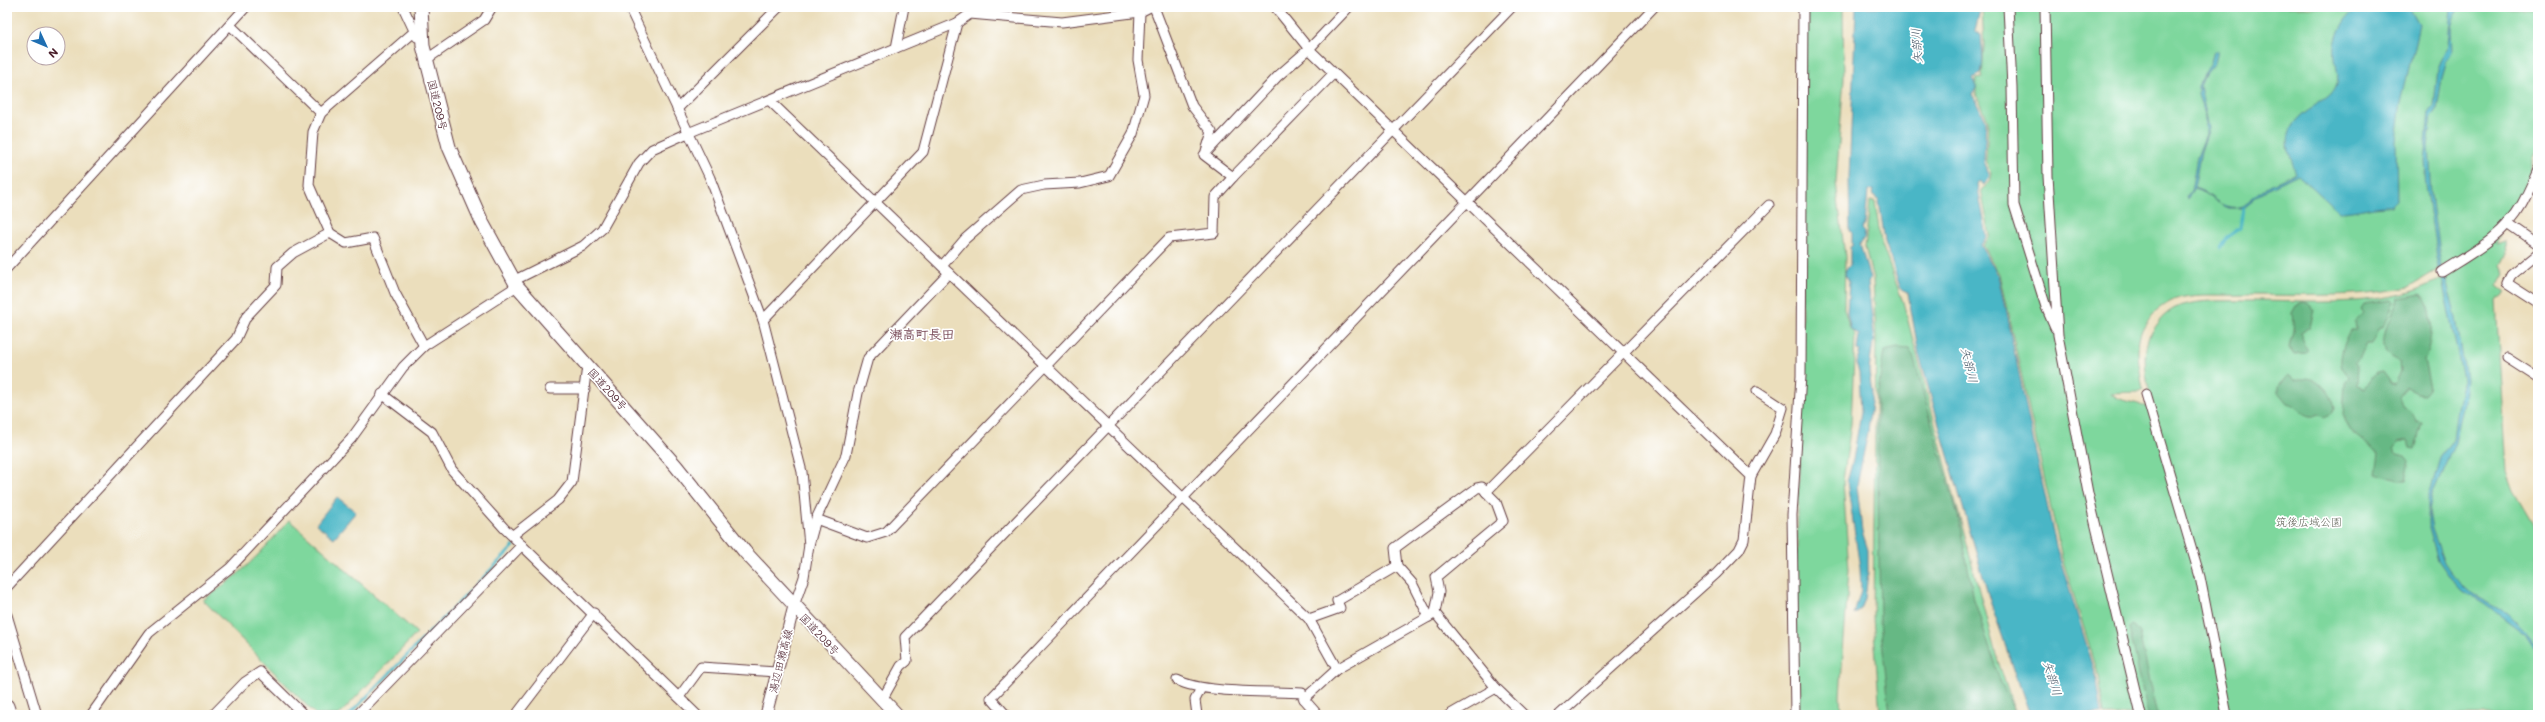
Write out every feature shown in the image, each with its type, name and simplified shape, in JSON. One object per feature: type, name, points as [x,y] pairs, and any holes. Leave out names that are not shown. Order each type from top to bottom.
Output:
[{"type":"highway","name":"国道209号","points":[[421,7],[423,46],[449,147],[482,222],[515,284],[676,466],[746,552],[794,606],[897,715]]},
{"type":"highway","points":[[7,706],[10,715]]},
{"type":"main road","name":"湯辺田瀬高線","points":[[766,715],[794,606]]},
{"type":"street","points":[[7,268],[246,7]]},
{"type":"street","points":[[403,7],[414,32],[423,46]]},
{"type":"street","points":[[427,59],[484,20],[492,7]]},
{"type":"street","points":[[629,7],[719,199],[763,320],[802,472],[809,545]]},
{"type":"street","points":[[677,109],[779,7]]},
{"type":"street","points":[[896,48],[904,7]]},
{"type":"street","points":[[91,715],[149,633],[230,568],[351,438],[402,367],[424,346],[515,284],[583,246],[602,230],[639,163],[652,149],[957,23],[970,14],[1062,22],[1140,12],[1150,7]]},
{"type":"street","points":[[1154,7],[1192,106],[1212,132],[1204,155]]},
{"type":"street","points":[[1275,7],[1309,49],[1624,351],[1751,476]]},
{"type":"street","points":[[1204,155],[1278,76],[1309,49],[1349,7]]},
{"type":"street","points":[[889,715],[880,698],[901,666],[907,661],[905,637],[1512,7]]},
{"type":"street","points":[[1006,715],[990,698],[1654,7]]},
{"type":"street","points":[[1795,715],[1792,515],[1801,376],[1803,7]]},
{"type":"street","points":[[2008,7],[2012,87],[2014,205],[2046,307],[2058,335]]},
{"type":"street","points":[[2045,7],[2048,176],[2058,335],[2088,493],[2141,715]]},
{"type":"street","points":[[942,266],[966,239],[1021,190],[1044,185],[1080,183],[1109,176],[1133,134],[1144,94],[1138,60],[1140,12]]},
{"type":"street","points":[[763,320],[874,201],[923,152],[957,23]]},
{"type":"street","points":[[230,25],[321,113]]},
{"type":"street","points":[[414,32],[321,113],[313,132],[309,185],[330,233],[346,243],[373,238],[395,293],[424,346]]},
{"type":"street","points":[[816,519],[867,538],[886,532],[1044,365],[1169,238],[1214,233],[1215,197],[1334,73]]},
{"type":"street","points":[[770,101],[1309,619],[1337,668]]},
{"type":"street","points":[[1204,155],[1233,177]]},
{"type":"street","points":[[2442,272],[2488,243],[2508,223],[2522,205],[2538,170]]},
{"type":"street","points":[[1486,492],[1769,204]]},
{"type":"street","points":[[2508,223],[2538,244]]},
{"type":"street","points":[[7,587],[236,340],[246,317],[276,285],[277,267],[293,253],[330,233]]},
{"type":"street","points":[[2538,253],[2511,275],[2507,283],[2538,303]]},
{"type":"street","points":[[794,606],[804,577],[809,545],[816,519],[846,455],[858,393],[868,358],[949,273]]},
{"type":"street","points":[[2507,358],[2538,378]]},
{"type":"street","points":[[513,535],[558,500],[572,482],[587,366]]},
{"type":"street","points":[[550,389],[585,389]]},
{"type":"street","points":[[1559,715],[1716,574],[1739,550],[1744,540],[1751,476],[1775,434],[1783,408],[1757,391]]},
{"type":"street","points":[[382,394],[432,432],[452,470],[504,528],[594,613],[697,715]]},
{"type":"street","points":[[2146,394],[2200,577],[2227,715]]},
{"type":"street","points":[[1304,700],[1337,668],[1432,615],[1439,592],[1436,577],[1503,521],[1496,502],[1482,488],[1477,488],[1395,548],[1397,566],[1412,583],[1432,615],[1496,688],[1524,715]]},
{"type":"street","points":[[357,715],[522,545]]},
{"type":"street","points":[[1309,619],[1340,608],[1337,601],[1397,566]]},
{"type":"street","points":[[516,715],[594,613]]},
{"type":"street","points":[[7,615],[37,715]]},
{"type":"street","points":[[679,697],[701,667],[777,672]]},
{"type":"street","points":[[213,715],[245,682],[260,672],[304,715]]},
{"type":"street","points":[[1178,680],[1189,686],[1201,688],[1302,693],[1304,700],[1318,715]]},
{"type":"street","points":[[1197,715],[1195,700],[1201,688]]},
{"type":"street","points":[[1449,715],[1496,688]]},
{"type":"street","points":[[523,705],[523,715]]},
{"type":"green space","points":[[1804,7],[1843,7],[1844,78],[1836,182],[1845,257],[1844,309],[1850,328],[1855,335],[1851,424],[1843,481],[1849,570],[1840,695],[1841,715],[1796,715],[1795,614],[1801,406]]},
{"type":"green space","name":"筑後広域公園","points":[[1982,7],[2538,7],[2538,149],[2533,159],[2533,171],[2521,201],[2498,233],[2409,287],[2369,293],[2307,295],[2203,295],[2187,296],[2174,300],[2154,313],[2144,326],[2141,333],[2138,357],[2143,389],[2137,392],[2111,393],[2119,399],[2146,407],[2152,405],[2145,361],[2147,343],[2152,330],[2157,323],[2175,308],[2192,303],[2210,301],[2345,301],[2384,298],[2403,294],[2417,290],[2443,278],[2478,254],[2500,235],[2496,244],[2505,241],[2506,255],[2501,265],[2505,273],[2498,286],[2506,292],[2496,301],[2506,472],[2511,486],[2538,532],[2538,715],[2104,715],[2099,677],[2062,558],[1999,274],[1983,245],[1990,236],[1981,190],[1990,182],[1992,173],[1986,160],[1988,120],[1976,94],[1976,79],[1982,78],[1984,46]]},
{"type":"green space","points":[[1870,201],[1875,202],[1881,242],[1903,302],[1996,655],[2016,715],[1880,715],[1873,617],[1876,337],[1873,280],[1865,247]]},
{"type":"green space","points":[[2420,294],[2425,299],[2431,315],[2431,335],[2424,360],[2430,387],[2424,394],[2417,393],[2407,388],[2400,398],[2403,407],[2412,412],[2416,422],[2422,423],[2415,449],[2410,448],[2408,441],[2398,443],[2393,449],[2397,454],[2406,456],[2410,461],[2406,480],[2398,480],[2376,473],[2379,454],[2350,431],[2343,415],[2345,383],[2349,378],[2342,367],[2341,358],[2343,348],[2351,330],[2356,330],[2355,322],[2364,313],[2361,309],[2364,304],[2392,300],[2393,303],[2383,327],[2380,327],[2372,345],[2366,345],[2356,362],[2358,365],[2357,385],[2365,388],[2376,373],[2382,372],[2390,383],[2395,385],[2401,371],[2400,362],[2387,354],[2384,348],[2387,326],[2399,298]]},
{"type":"green space","points":[[2303,303],[2310,305],[2314,310],[2310,327],[2300,333],[2308,351],[2305,354],[2294,355],[2290,346],[2294,331],[2292,313],[2296,306]]},
{"type":"green space","points":[[1898,348],[1909,349],[1913,356],[1958,516],[1974,599],[1999,678],[2016,715],[1890,715],[1880,622],[1877,399],[1884,351]]},
{"type":"green space","points":[[2288,375],[2295,380],[2309,379],[2316,381],[2326,389],[2330,394],[2335,408],[2331,414],[2324,417],[2318,414],[2313,416],[2305,415],[2291,404],[2287,403],[2278,392],[2278,386]]},
{"type":"green space","points":[[289,520],[417,633],[339,715],[316,715],[203,600],[239,573],[269,543]]},
{"type":"green space","points":[[2132,624],[2139,633],[2158,715],[2148,715],[2129,627]]},
{"type":"water","name":"矢部川","points":[[1856,7],[1981,7],[1975,30],[1981,35],[1982,64],[1981,74],[1973,78],[1977,86],[1973,94],[1986,120],[1984,161],[1990,176],[1984,185],[1979,181],[1977,184],[1987,236],[1981,245],[1998,275],[2056,546],[2096,675],[2102,715],[2030,715],[1990,601],[1919,355],[1908,293],[1900,287],[1885,242],[1879,201],[1872,195],[1873,190],[1868,191],[1865,225],[1862,229],[1865,232],[1864,238],[1860,244],[1870,279],[1868,283],[1874,334],[1869,371],[1872,392],[1868,432],[1857,485],[1862,531],[1868,550],[1868,573],[1865,599],[1861,609],[1854,614],[1861,591],[1860,568],[1847,482],[1853,460],[1861,412],[1859,372],[1856,363],[1860,351],[1857,350],[1859,334],[1851,330],[1847,313],[1849,282],[1845,275],[1846,269],[1850,265],[1850,247],[1852,246],[1852,233],[1850,231],[1849,178]]},
{"type":"water","points":[[2360,7],[2409,7],[2419,25],[2401,102],[2396,141],[2397,200],[2391,206],[2339,212],[2298,174],[2267,189],[2244,208],[2226,208],[2219,203],[2231,207],[2243,206],[2268,186],[2296,172],[2289,152],[2289,134],[2297,120],[2304,113],[2327,98],[2337,83],[2338,79],[2335,59],[2335,44],[2340,29],[2348,16]]},
{"type":"water","points":[[2451,7],[2458,7],[2451,27],[2452,52],[2447,60],[2442,77],[2437,110],[2432,117],[2428,146],[2431,196],[2440,259],[2456,317],[2466,378],[2464,402],[2455,443],[2432,495],[2429,511],[2432,529],[2444,562],[2454,577],[2474,595],[2507,613],[2528,634],[2538,647],[2538,652],[2526,635],[2485,604],[2462,591],[2452,580],[2438,560],[2428,525],[2428,499],[2440,458],[2453,440],[2457,407],[2463,379],[2437,257],[2426,186],[2424,161],[2429,112],[2434,106],[2438,68],[2448,45]]},
{"type":"water","points":[[2214,51],[2218,51],[2215,63],[2205,75],[2200,86],[2209,128],[2201,151],[2194,188],[2204,193],[2194,189],[2187,199],[2186,197],[2191,191],[2197,157],[2206,134],[2206,117],[2198,95],[2198,86],[2211,62]]},
{"type":"water","points":[[337,497],[356,512],[334,538],[316,524]]},
{"type":"waterway","points":[[2220,248],[2227,237],[2240,228],[2243,208]]},
{"type":"waterway","points":[[349,715],[514,546]]},
{"type":"district","name":"瀬高町長田","points":[[922,333]]}]
